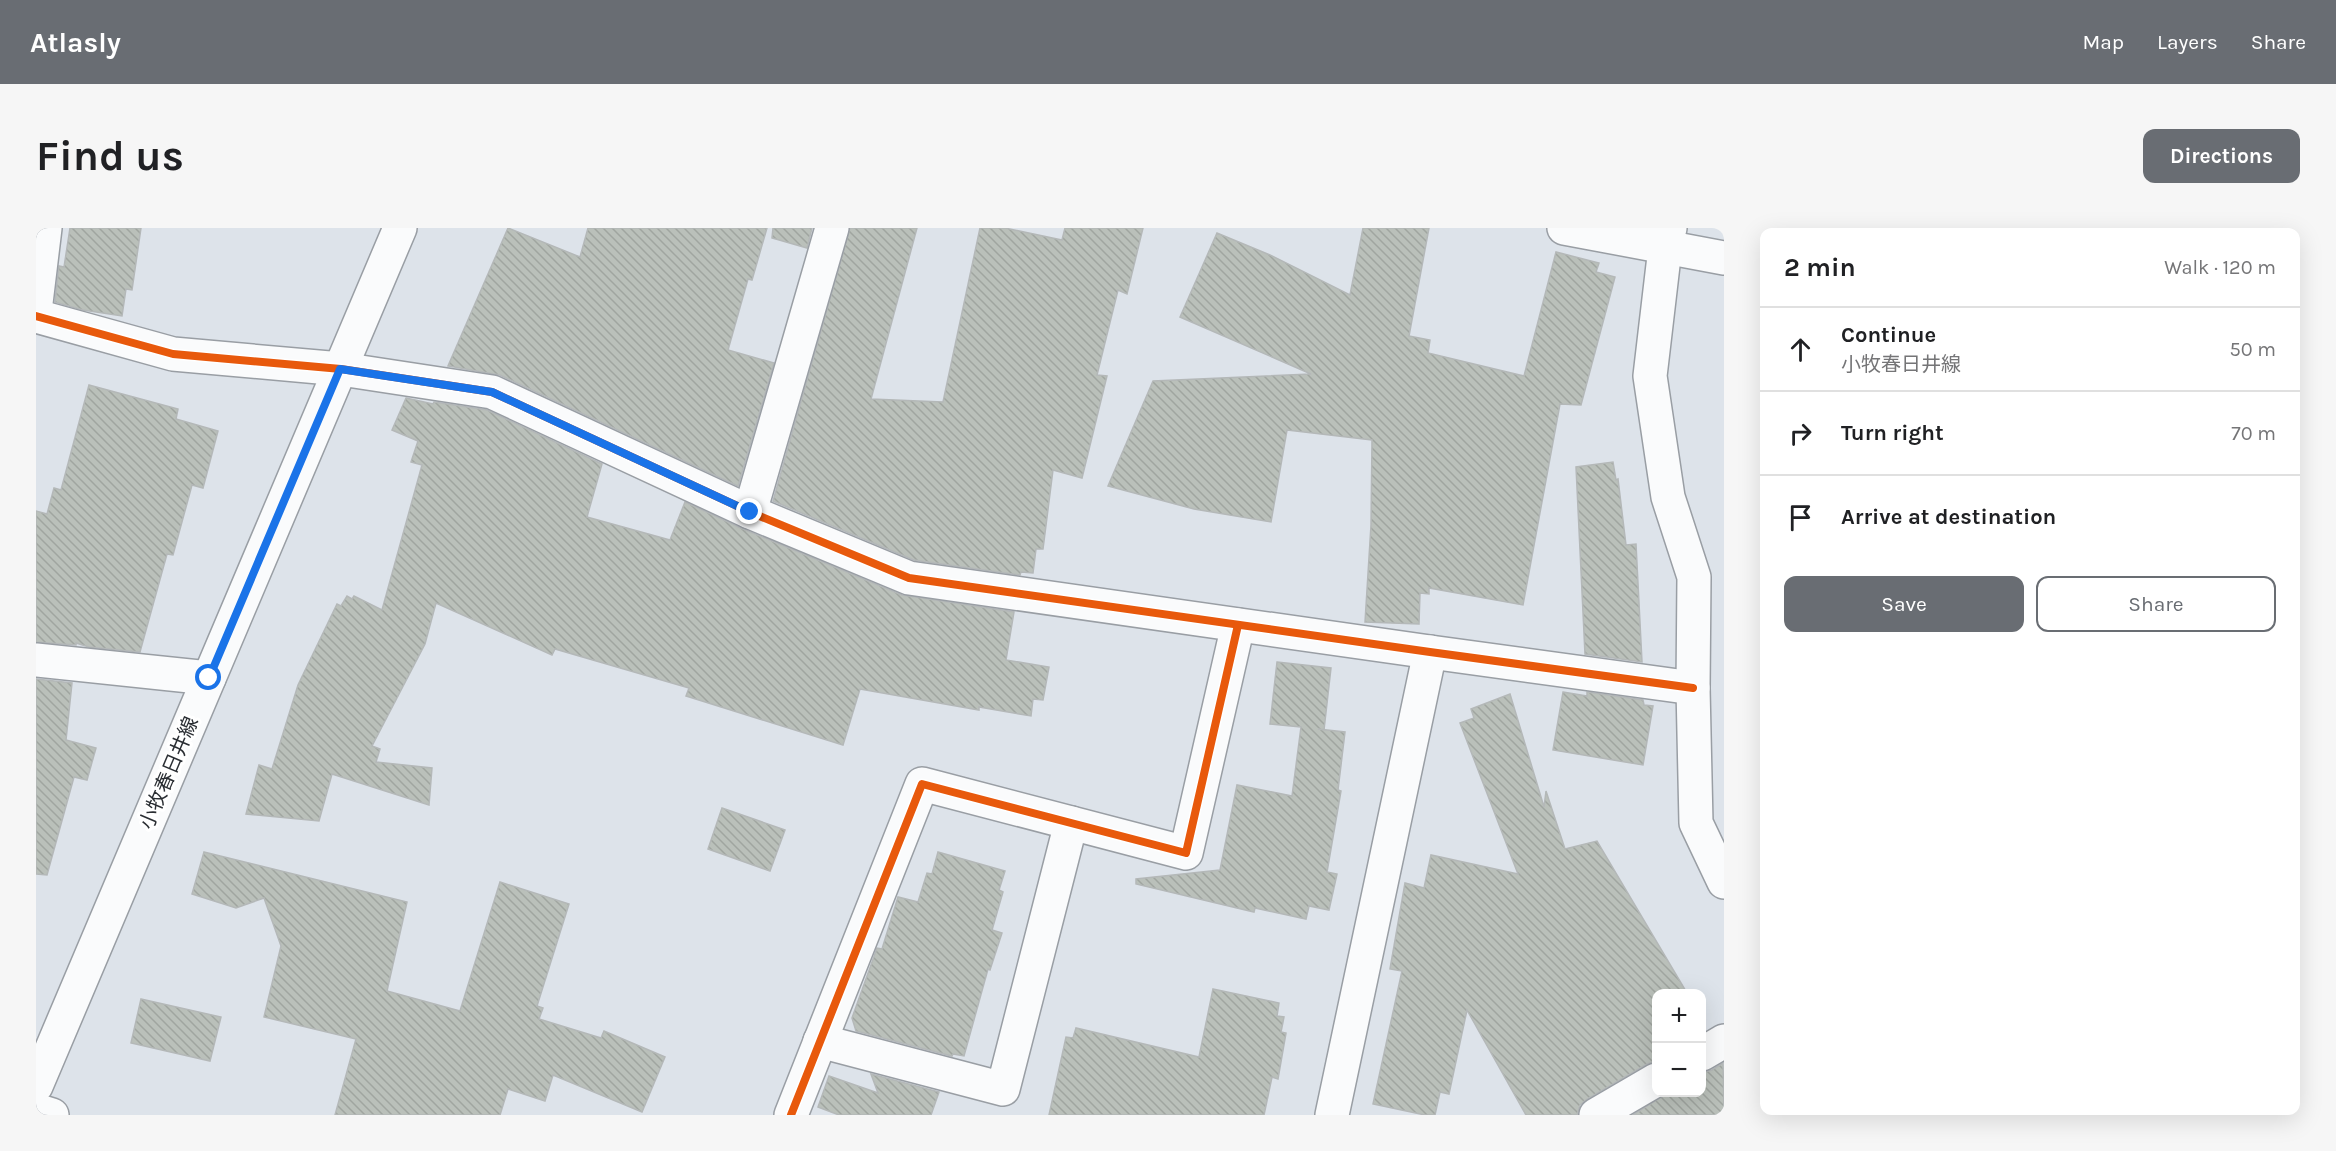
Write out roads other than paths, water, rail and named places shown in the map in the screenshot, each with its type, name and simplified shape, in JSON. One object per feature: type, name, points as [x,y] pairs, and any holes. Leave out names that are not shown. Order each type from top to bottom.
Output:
[{"type":"street","points":[[36,303],[45,228]]},
{"type":"street","name":"小牧春日井線","points":[[36,1086],[400,228]]},
{"type":"street","points":[[750,512],[832,228]]},
{"type":"street","points":[[1564,228],[1667,238],[1724,258]]},
{"type":"street","points":[[1667,238],[1650,376],[1668,498],[1694,577],[1693,688],[1696,823],[1724,882]]},
{"type":"street","points":[[36,316],[173,354],[340,369],[492,392],[750,512],[909,578],[1693,688]]},
{"type":"street","points":[[791,1115],[922,783],[1186,853],[1238,625]]},
{"type":"street","points":[[1332,1115],[1430,652]]},
{"type":"street","points":[[36,660],[209,678]]},
{"type":"street","points":[[820,1041],[1003,1089],[1071,823]]},
{"type":"street","points":[[1706,1051],[1724,1041]]},
{"type":"street","points":[[1596,1115],[1652,1082]]},
{"type":"street","points":[[36,1110],[52,1115]]}]
